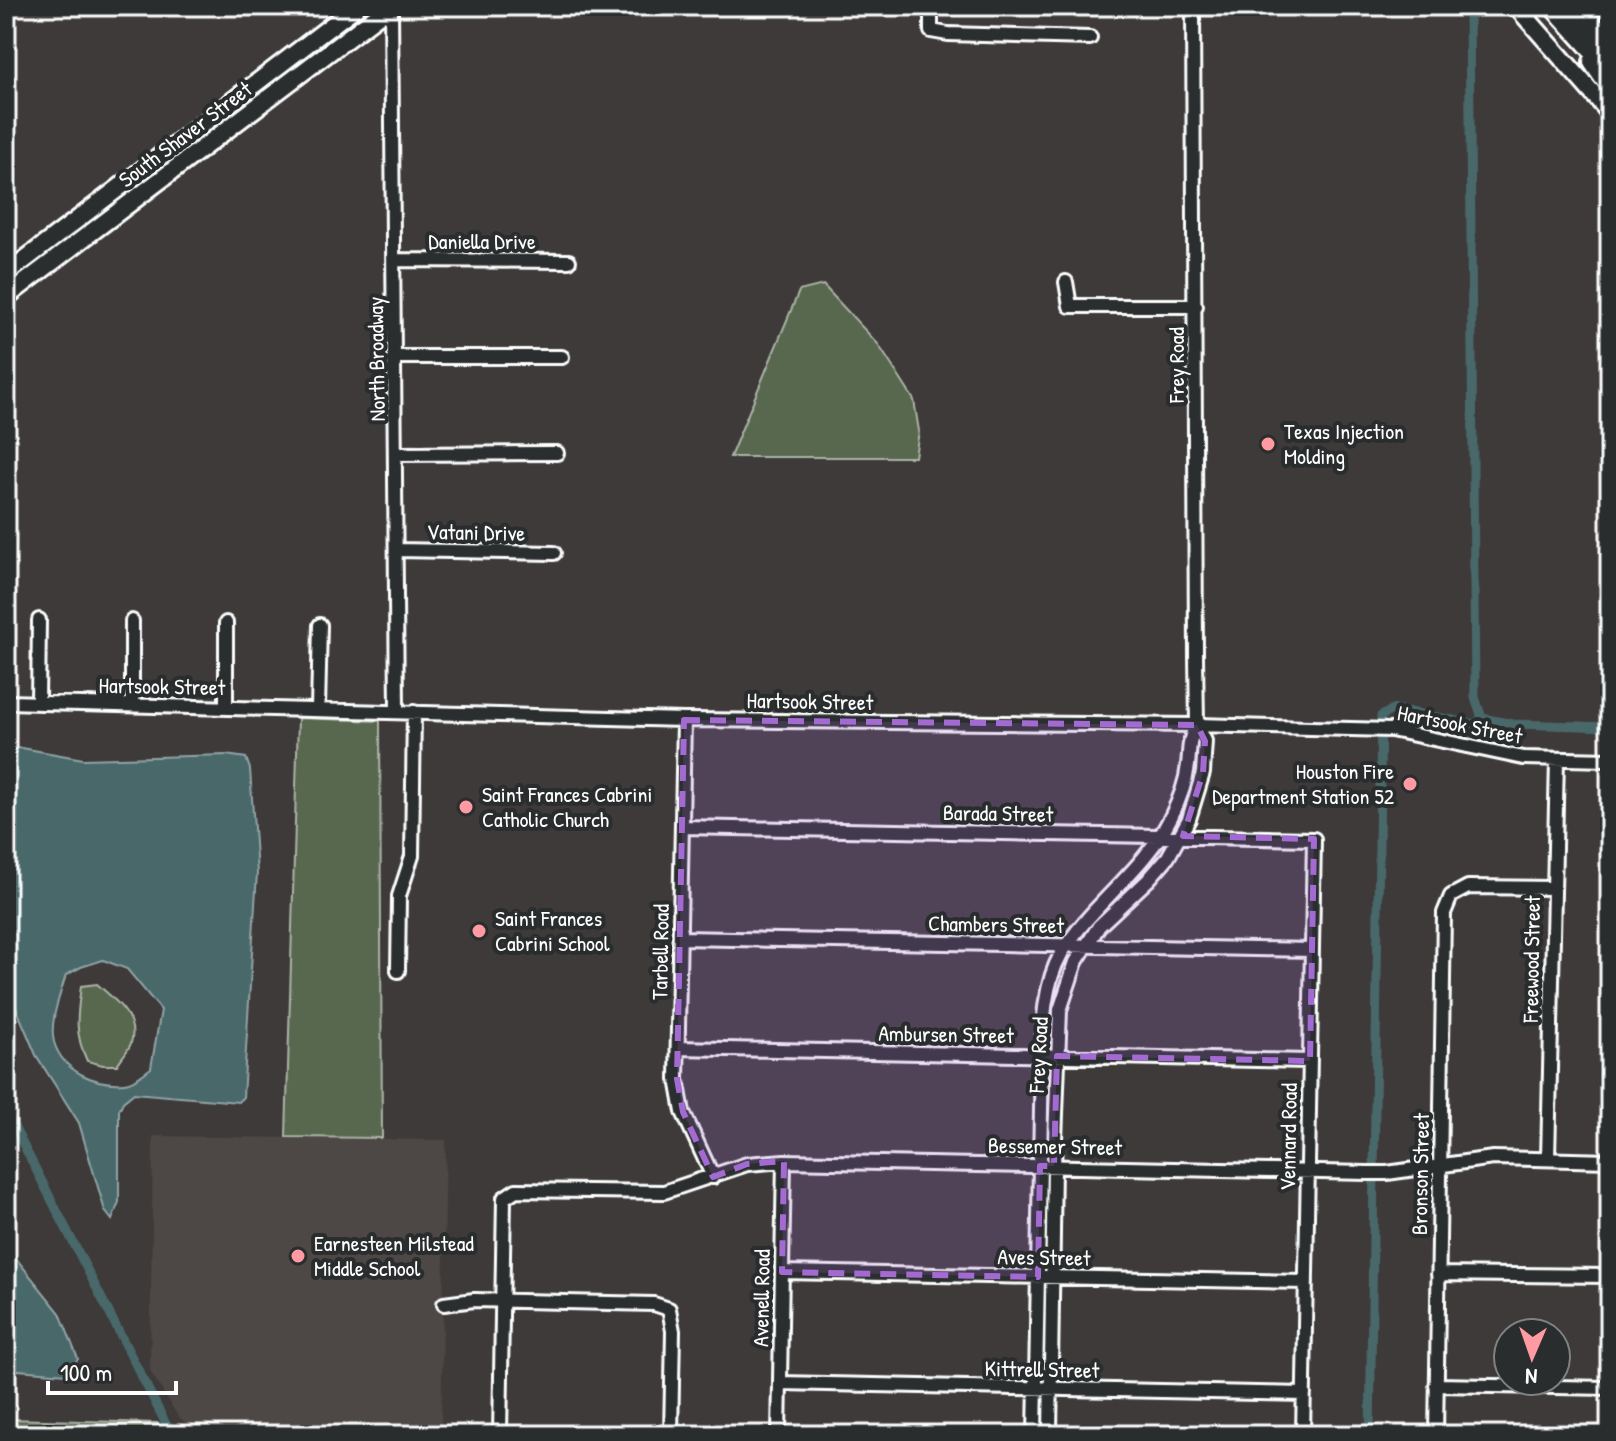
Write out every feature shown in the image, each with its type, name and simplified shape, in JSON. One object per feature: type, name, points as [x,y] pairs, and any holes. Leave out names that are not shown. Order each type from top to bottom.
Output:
[{"type":"highway","points":[[1553,6],[1610,69]]},
{"type":"highway","points":[[1576,6],[1610,44]]},
{"type":"highway","points":[[1605,6],[1610,12]]},
{"type":"highway","points":[[1585,41],[1595,68],[1610,87]]},
{"type":"main road","name":"South Shaver Street","points":[[6,274],[357,6]]},
{"type":"main road","name":"South Shaver Street","points":[[8,291],[390,6]]},
{"type":"main road","points":[[1516,6],[1610,113]]},
{"type":"main road","points":[[173,145],[185,161]]},
{"type":"main road","points":[[100,201],[111,217]]},
{"type":"street","name":"North Broadway","points":[[390,6],[397,454],[397,711]]},
{"type":"street","points":[[931,6],[931,31],[1090,38]]},
{"type":"street","name":"Frey Road","points":[[1050,1435],[1057,1028],[1064,991],[1076,962],[1099,926],[1148,880],[1181,836],[1203,773],[1205,741],[1197,725],[1193,6]]},
{"type":"street","name":"Daniella Drive","points":[[394,260],[569,261]]},
{"type":"street","points":[[1066,282],[1070,306],[1196,306]]},
{"type":"street","points":[[395,357],[562,357]]},
{"type":"street","points":[[397,454],[557,453]]},
{"type":"street","name":"Vatani Drive","points":[[397,550],[554,553]]},
{"type":"street","points":[[38,703],[39,620]]},
{"type":"street","points":[[132,621],[132,705]]},
{"type":"street","points":[[226,623],[226,707]]},
{"type":"street","points":[[318,709],[320,625]]},
{"type":"street","name":"Hartsook Street","points":[[6,702],[684,720],[1371,729],[1391,730],[1523,758],[1610,760]]},
{"type":"street","points":[[398,971],[399,896],[412,856],[414,712]]},
{"type":"street","name":"Tarbell Road","points":[[684,720],[677,1079],[683,1112],[713,1177]]},
{"type":"street","name":"Frey Road","points":[[1035,1435],[1043,1021],[1050,984],[1060,956],[1068,945],[1092,913],[1148,856],[1160,836],[1180,797],[1188,766],[1189,737],[1197,725]]},
{"type":"street","name":"Freewood Street","points":[[1548,1159],[1557,759]]},
{"type":"street","name":"Barada Street","points":[[682,827],[1314,839]]},
{"type":"street","name":"Vennard Road","points":[[1303,1435],[1314,839]]},
{"type":"street","name":"Bronson Street","points":[[1436,1435],[1444,913],[1451,896],[1468,887],[1553,888]]},
{"type":"street","name":"Chambers Street","points":[[680,938],[1312,950]]},
{"type":"street","name":"Ambursen Street","points":[[678,1048],[1310,1061]]},
{"type":"street","name":"Bessemer Street","points":[[503,1301],[504,1198],[516,1190],[664,1192],[747,1164],[784,1161],[1387,1173],[1493,1158],[1610,1161]]},
{"type":"street","name":"Avenell Road","points":[[779,1435],[784,1161]]},
{"type":"street","name":"Aves Street","points":[[782,1272],[1306,1282]]},
{"type":"street","points":[[1438,1274],[1610,1276]]},
{"type":"street","points":[[444,1304],[474,1300],[654,1304],[669,1309],[673,1331],[671,1435]]},
{"type":"street","points":[[500,1435],[503,1301]]},
{"type":"street","name":"Kittrell Street","points":[[780,1383],[1304,1394]]},
{"type":"street","points":[[1436,1385],[1610,1388]]},
{"type":"highlighted area","points":[[684,720],[1197,725],[1205,741],[1203,773],[1183,836],[1314,839],[1310,1061],[1057,1056],[1054,1166],[1040,1166],[1038,1277],[782,1272],[784,1161],[747,1164],[713,1177],[683,1112],[677,1079]]},
{"type":"shaded area","points":[[1610,775],[1610,1105],[1606,1105]]},
{"type":"shaded area","name":"Earnesteen Milstead Middle School","points":[[153,1136],[446,1140],[441,1435],[274,1430],[272,1435],[199,1435],[177,1415],[150,1371]]},
{"type":"green space","points":[[823,285],[878,344],[914,400],[919,431],[915,457],[730,457],[799,291]]},
{"type":"green space","points":[[298,718],[380,721],[382,1138],[286,1137]]},
{"type":"green space","points":[[97,984],[123,1009],[131,1025],[131,1043],[117,1065],[87,1061],[80,1042],[78,1016],[81,986]]},
{"type":"green space","points":[[6,1419],[157,1423],[170,1435],[6,1435]]},
{"type":"water","points":[[22,748],[83,759],[226,755],[246,758],[250,769],[257,873],[243,1097],[238,1102],[134,1093],[123,1102],[119,1110],[119,1202],[112,1220],[105,1211],[79,1123],[36,1055],[6,984],[6,750]],"holes":[[[103,960],[127,969],[161,1010],[151,1068],[127,1083],[91,1079],[72,1069],[54,1042],[54,1017],[66,975]]]},
{"type":"water","points":[[6,1246],[60,1313],[78,1359],[66,1374],[6,1369]]},
{"type":"water","points":[[273,1430],[416,1433],[419,1435],[272,1435]]},
{"type":"waterway","points":[[1469,6],[1475,697],[1482,718]]},
{"type":"waterway","points":[[1370,1435],[1381,716],[1394,709],[1474,724],[1482,718],[1513,724],[1610,727]]},
{"type":"waterway","points":[[6,1111],[166,1424],[178,1435]]},
{"type":"place","name":"Texas Injection Molding","points":[[1268,444]]},
{"type":"place","name":"Houston Fire Department Station 52","points":[[1410,784]]},
{"type":"place","name":"Saint Frances Cabrini Catholic Church","points":[[466,807]]},
{"type":"place","name":"Saint Frances Cabrini School","points":[[479,931]]},
{"type":"place","name":"Earnesteen Milstead Middle School","points":[[298,1256]]}]
